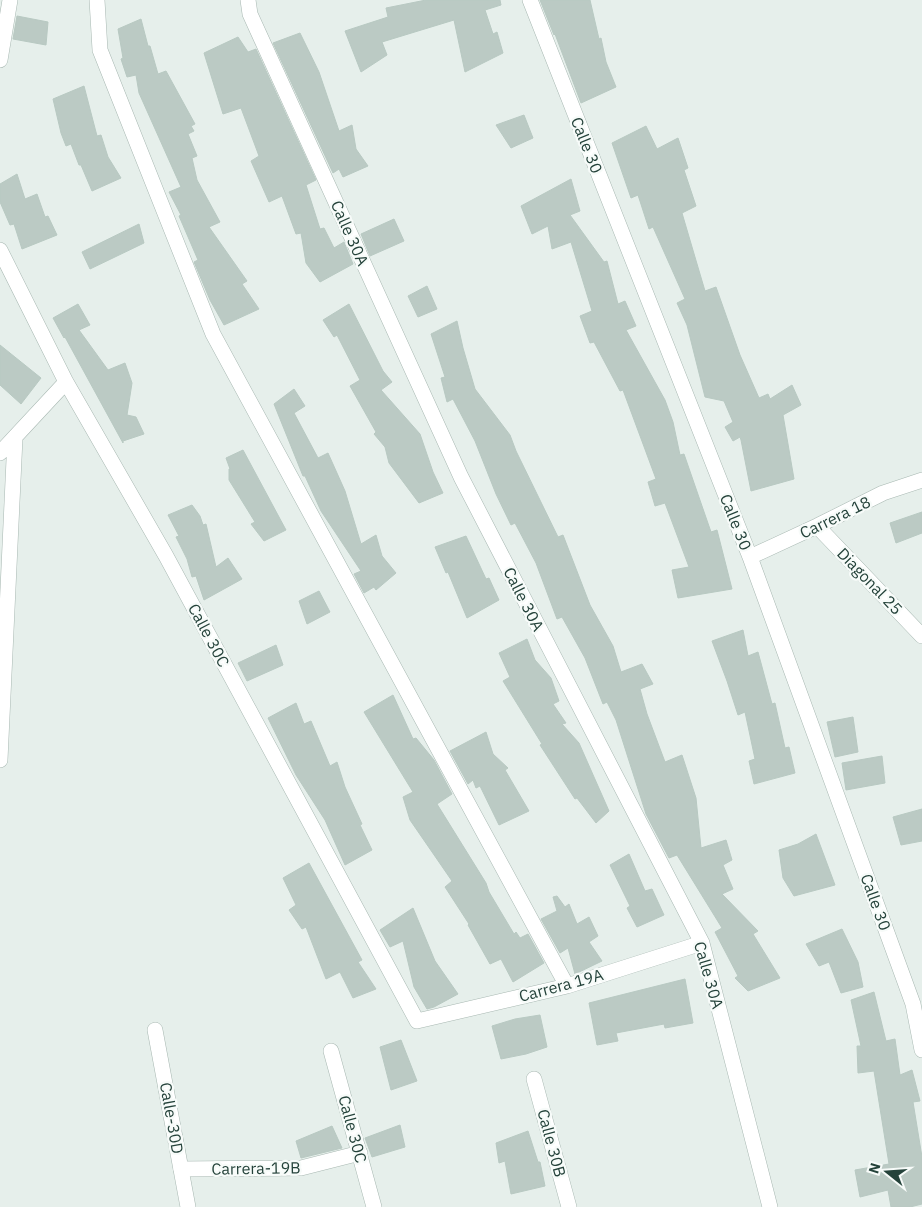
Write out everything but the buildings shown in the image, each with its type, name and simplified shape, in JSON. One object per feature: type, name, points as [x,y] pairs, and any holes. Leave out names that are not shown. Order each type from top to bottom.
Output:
[{"type":"street","points":[[0,54],[10,0]]},
{"type":"street","points":[[97,0],[100,50],[213,334],[567,986]]},
{"type":"street","name":"Calle 30A","points":[[248,0],[250,14],[461,477],[702,943],[770,1207]]},
{"type":"street","name":"Calle 30","points":[[530,0],[750,557],[918,1010],[922,1050]]},
{"type":"street","name":"Calle 30C","points":[[0,250],[66,382],[166,556],[417,1022]]},
{"type":"street","points":[[0,453],[66,382]]},
{"type":"street","points":[[0,760],[15,438]]},
{"type":"street","name":"Carrera 18","points":[[750,557],[883,493],[922,480]]},
{"type":"street","name":"Diagonal 25","points":[[817,526],[922,636]]},
{"type":"street","name":"Carrera 19A","points":[[417,1022],[567,986],[702,943]]},
{"type":"street","name":"Calle-30D","points":[[155,1030],[188,1207]]},
{"type":"street","name":"Calle 30C","points":[[331,1051],[374,1207]]},
{"type":"street","name":"Calle 30B","points":[[534,1078],[569,1207]]},
{"type":"street","name":"Carrera-19B","points":[[181,1169],[301,1168],[360,1153]]}]
